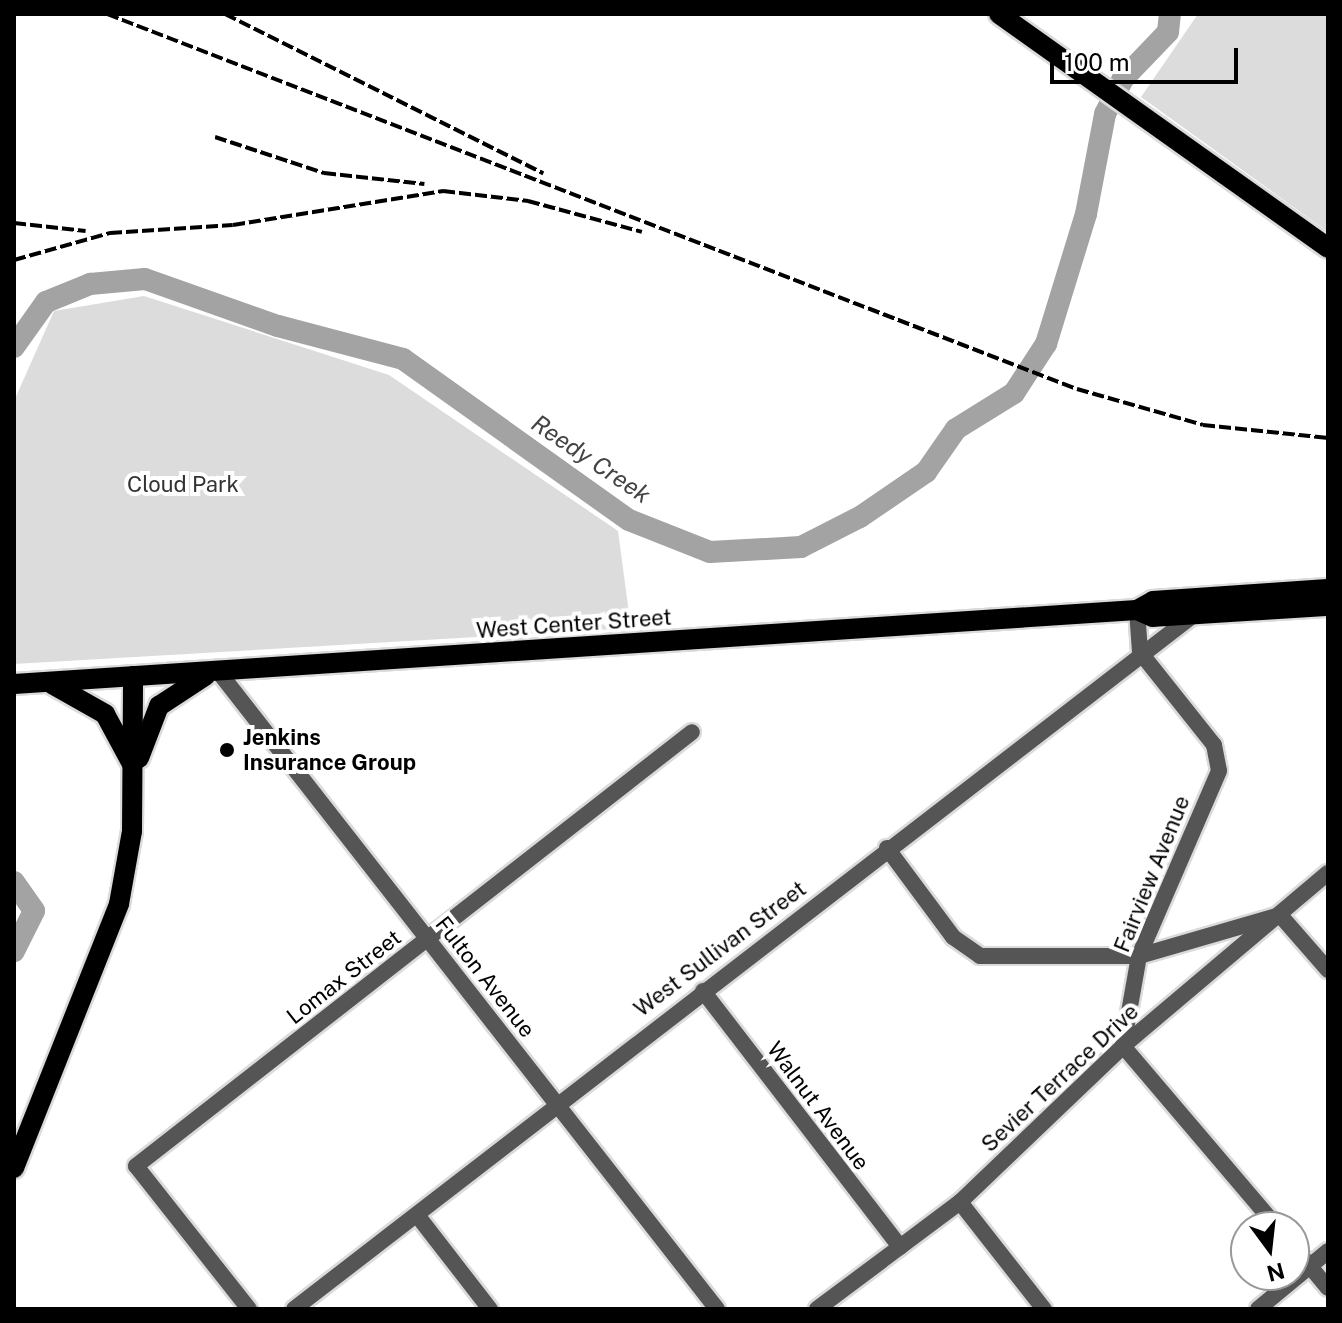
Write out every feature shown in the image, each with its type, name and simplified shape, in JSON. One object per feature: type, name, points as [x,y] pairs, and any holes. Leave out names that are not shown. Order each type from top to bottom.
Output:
[{"type":"main road","points":[[999,14],[1328,248]]},
{"type":"main road","name":"West Center Street","points":[[14,684],[1137,610],[1153,601],[1328,589]]},
{"type":"main road","name":"West Center Street","points":[[1137,610],[1153,617],[1328,606]]},
{"type":"main road","points":[[134,769],[164,700],[218,671]]},
{"type":"main road","points":[[14,1168],[119,904],[134,769],[133,676]]},
{"type":"main road","points":[[45,681],[79,694],[105,714],[134,769]]},
{"type":"street","points":[[1137,610],[1140,652]]},
{"type":"street","name":"West Sullivan Street","points":[[294,1309],[417,1215],[555,1103],[1140,652],[1195,614]]},
{"type":"street","name":"Fairview Avenue","points":[[1123,1046],[1139,956],[1219,771],[1214,745],[1140,652]]},
{"type":"street","name":"Fulton Avenue","points":[[218,671],[717,1309]]},
{"type":"street","name":"Lomax Street","points":[[249,1309],[136,1166],[692,732]]},
{"type":"street","points":[[887,848],[953,937],[980,956],[1139,956],[1280,915],[1328,970]]},
{"type":"street","name":"Sevier Terrace Drive","points":[[817,1309],[960,1202],[1123,1046],[1328,873]]},
{"type":"street","name":"Walnut Avenue","points":[[703,991],[900,1247]]},
{"type":"street","points":[[1123,1046],[1263,1211]]},
{"type":"street","points":[[960,1202],[1044,1309]]},
{"type":"street","points":[[417,1215],[490,1309]]},
{"type":"street","points":[[1328,1251],[1310,1266],[1328,1288]]},
{"type":"street","points":[[1258,1309],[1280,1291]]},
{"type":"green space","points":[[1198,14],[1328,14],[1328,232],[1141,97]]},
{"type":"green space","name":"Cloud Park","points":[[144,296],[389,375],[618,531],[631,628],[14,664],[14,401],[54,311]]},
{"type":"waterway","name":"Reedy Creek","points":[[14,347],[46,302],[90,284],[145,279],[278,326],[403,359],[629,520],[710,552],[801,547],[860,517],[926,472],[956,429],[1014,393],[1046,344],[1086,214],[1105,114],[1122,80],[1168,32],[1170,14]]},
{"type":"waterway","name":"Reedy Creek","points":[[14,882],[34,911],[14,951]]},
{"type":"railway","points":[[107,14],[1077,389],[1203,425],[1328,438]]},
{"type":"railway","points":[[225,14],[543,173]]},
{"type":"railway","points":[[215,137],[324,173],[424,184]]},
{"type":"railway","points":[[14,260],[110,233],[233,225],[443,191],[528,201],[642,232]]},
{"type":"railway","points":[[14,223],[86,231]]},
{"type":"place","name":"Jenkins Insurance Group","points":[[227,750]]}]
